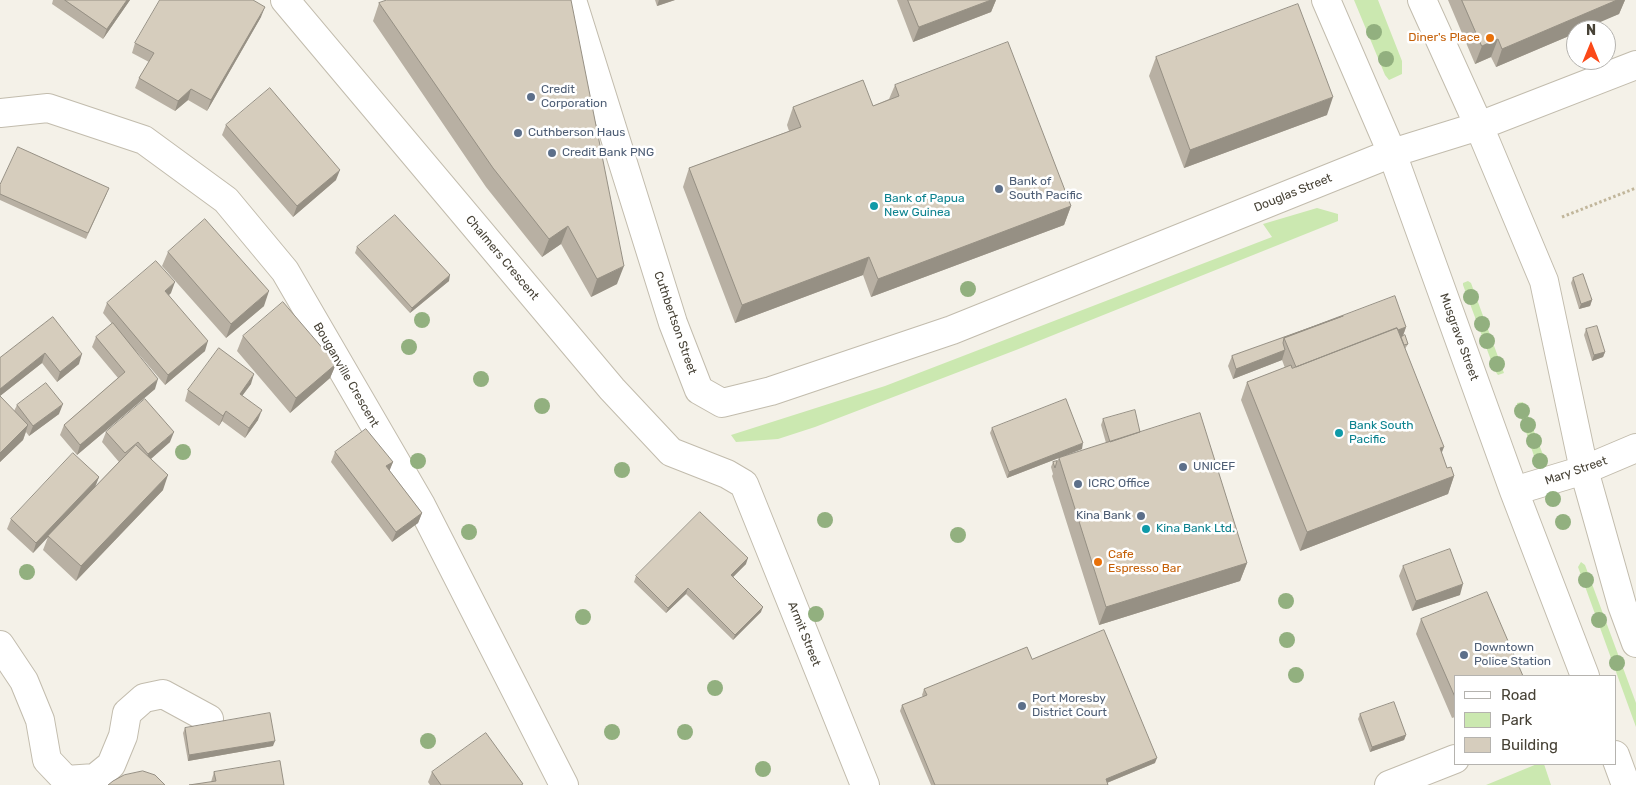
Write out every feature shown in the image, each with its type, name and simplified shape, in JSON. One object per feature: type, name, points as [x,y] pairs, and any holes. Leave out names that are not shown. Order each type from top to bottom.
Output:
[{"type":"street","name":"Chalmers Crescent","points":[[285,0],[612,389],[651,431],[671,452],[727,474],[744,484]]},
{"type":"street","name":"Cuthbertson Street","points":[[572,0],[673,324],[699,390],[722,403],[771,391],[952,330]]},
{"type":"street","name":"Musgrave Street","points":[[1326,0],[1392,154],[1514,491],[1585,675]]},
{"type":"street","points":[[1422,0],[1479,126],[1544,281],[1584,470],[1622,605],[1636,643]]},
{"type":"street","name":"Douglas Street","points":[[952,330],[1392,154],[1479,126],[1636,65]]},
{"type":"street","name":"Bouganville Crescent","points":[[0,113],[48,108],[144,140],[226,200],[232,207],[285,270],[421,505],[566,782]]},
{"type":"street","name":"Mary Street","points":[[1514,491],[1584,470],[1636,448]]},
{"type":"street","name":"Armit Street","points":[[744,484],[864,785]]},
{"type":"street","points":[[0,645],[24,681],[40,720],[47,760],[66,780],[95,778],[111,764],[122,736],[127,712],[144,698],[163,694],[209,719]]},
{"type":"street","points":[[1616,758],[1626,785]]},
{"type":"street","points":[[1390,785],[1454,759]]},
{"type":"path","points":[[1562,217],[1636,188]]},
{"type":"green space","points":[[1354,0],[1378,0],[1402,61],[1402,74],[1389,80],[1385,75]]},
{"type":"green space","points":[[1317,208],[1338,214],[1338,221],[1016,350],[815,427],[778,439],[736,442],[731,435],[885,386],[1272,237],[1263,224]]},
{"type":"green space","points":[[1468,281],[1471,283],[1504,373],[1498,375],[1495,371],[1463,285],[1463,283]]},
{"type":"green space","points":[[1523,402],[1548,468],[1539,471],[1517,405],[1517,403]]},
{"type":"green space","points":[[1581,562],[1585,565],[1636,703],[1636,727],[1578,567]]},
{"type":"green space","points":[[1535,765],[1544,765],[1551,785],[1486,785]]},
{"type":"building","points":[[65,0],[127,0],[107,29]]},
{"type":"building","points":[[160,0],[253,0],[265,7],[211,100],[191,89],[178,101],[139,78],[154,53],[135,43]]},
{"type":"building","name":"Cuthberson Haus","points":[[387,0],[571,0],[624,266],[597,279],[568,226],[549,239],[493,168],[379,3]]},
{"type":"building","points":[[908,0],[991,0],[919,27]]},
{"type":"building","points":[[1462,0],[1617,0],[1566,20],[1566,22],[1502,49],[1498,39],[1482,46]]},
{"type":"building","points":[[1298,4],[1333,97],[1190,150],[1156,57]]},
{"type":"building","name":"Bank of Papua New Guinea","points":[[1008,42],[1071,206],[878,279],[869,257],[742,305],[689,168],[801,127],[793,107],[863,80],[873,106],[899,96],[895,85]]},
{"type":"building","points":[[270,88],[340,170],[297,206],[226,125]]},
{"type":"building","points":[[18,147],[109,188],[88,233],[0,194],[0,185]]},
{"type":"building","points":[[395,215],[450,275],[412,308],[357,247]]},
{"type":"building","points":[[205,219],[269,291],[231,324],[168,252]]},
{"type":"building","points":[[156,261],[175,282],[165,291],[208,341],[168,375],[107,303]]},
{"type":"building","points":[[1583,274],[1592,300],[1581,304],[1573,278]]},
{"type":"building","points":[[1395,296],[1406,327],[1398,330],[1397,328],[1296,367],[1284,338]]},
{"type":"building","points":[[283,302],[336,364],[296,398],[243,336]]},
{"type":"building","points":[[1343,316],[1284,338],[1285,350],[1236,369],[1232,356]]},
{"type":"building","points":[[53,317],[82,354],[60,372],[45,353],[0,389],[0,358]]},
{"type":"building","points":[[113,323],[158,379],[80,445],[64,425],[125,372],[96,337]]},
{"type":"building","points":[[1597,326],[1605,352],[1594,355],[1586,329]]},
{"type":"building","name":"Bank South Pacific","points":[[1397,328],[1444,447],[1440,448],[1447,468],[1451,467],[1454,476],[1307,532],[1247,382],[1291,365],[1292,368]]},
{"type":"building","points":[[1405,335],[1408,344],[1404,345],[1401,337]]},
{"type":"building","points":[[219,348],[254,374],[240,394],[262,410],[249,428],[226,411],[223,416],[188,390]]},
{"type":"building","points":[[46,383],[63,404],[33,426],[17,405]]},
{"type":"building","points":[[0,396],[28,425],[0,453]]},
{"type":"building","points":[[145,399],[174,432],[148,454],[138,442],[125,453],[106,432]]},
{"type":"building","points":[[1066,399],[1083,443],[1009,472],[992,428]]},
{"type":"building","points":[[1135,410],[1140,432],[1110,442],[1103,419]]},
{"type":"building","name":"Kina Bank Ltd.","points":[[1200,413],[1247,563],[1106,607],[1059,458]]},
{"type":"building","points":[[366,429],[393,462],[386,466],[422,513],[396,532],[335,452]]},
{"type":"building","points":[[136,445],[168,475],[81,566],[48,536]]},
{"type":"building","points":[[73,453],[99,477],[36,543],[11,519]]},
{"type":"building","points":[[700,512],[748,558],[731,575],[763,607],[735,635],[688,588],[668,608],[636,576]]},
{"type":"building","points":[[1450,549],[1463,584],[1416,601],[1403,566]]},
{"type":"building","name":"Downtown Police Station","points":[[1487,592],[1523,675],[1454,675],[1454,695],[1421,619]]},
{"type":"building","name":"Port Moresby District Court","points":[[1104,630],[1157,758],[1106,779],[1108,785],[935,785],[902,705],[927,695],[924,689],[1027,647],[1032,659]]},
{"type":"building","points":[[1394,702],[1406,735],[1372,747],[1360,714]]},
{"type":"building","points":[[270,713],[275,741],[189,755],[185,728]]},
{"type":"building","points":[[486,733],[523,784],[441,785],[432,772]]},
{"type":"building","points":[[280,761],[284,785],[189,785],[216,781],[214,772]]},
{"type":"building","points":[[143,771],[155,775],[165,785],[108,785],[124,775]]},
{"type":"place","name":"Diner's Place","points":[[1490,38]]},
{"type":"place","name":"Credit Corporation","points":[[531,97]]},
{"type":"place","name":"Cuthberson Haus","points":[[518,133]]},
{"type":"place","name":"Credit Bank PNG","points":[[552,153]]},
{"type":"place","name":"Bank of South Pacific","points":[[999,189]]},
{"type":"place","name":"Bank of Papua New Guinea","points":[[874,206]]},
{"type":"place","name":"Bank South Pacific","points":[[1339,433]]},
{"type":"place","name":"UNICEF","points":[[1183,467]]},
{"type":"place","name":"ICRC Office","points":[[1078,484]]},
{"type":"place","name":"Kina Bank","points":[[1141,516]]},
{"type":"place","name":"Kina Bank Ltd.","points":[[1146,529]]},
{"type":"place","name":"Cafe Espresso Bar","points":[[1098,562]]},
{"type":"place","name":"Downtown Police Station","points":[[1464,655]]},
{"type":"place","name":"Port Moresby District Court","points":[[1022,706]]}]
